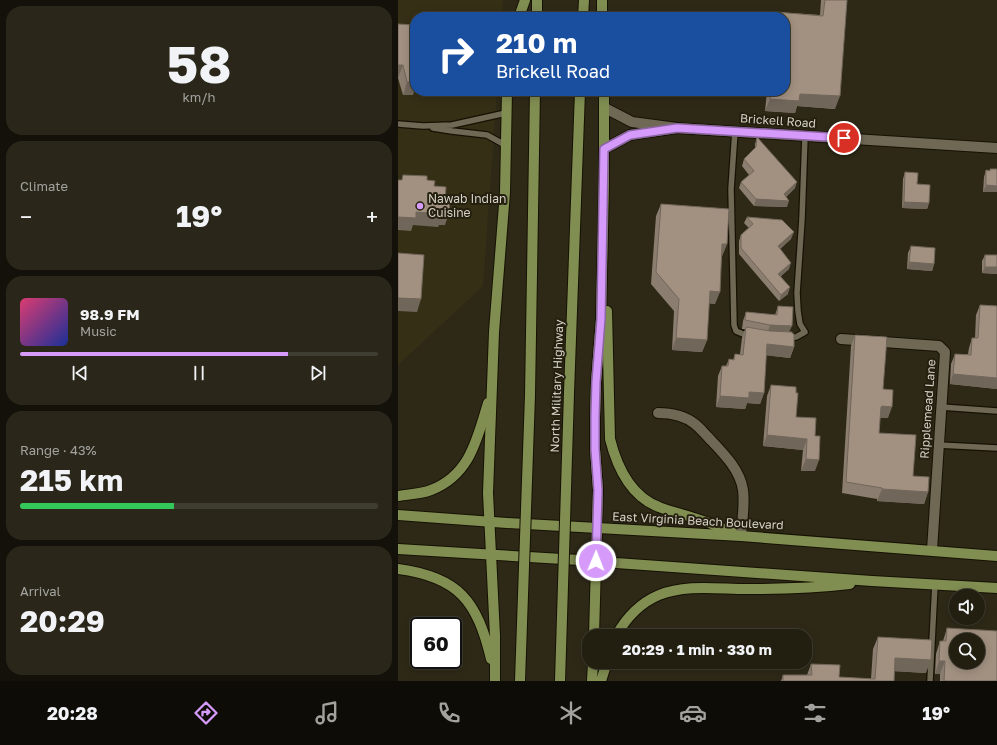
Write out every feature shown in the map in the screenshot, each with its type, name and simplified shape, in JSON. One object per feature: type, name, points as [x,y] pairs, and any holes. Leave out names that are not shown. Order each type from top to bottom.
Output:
[{"type":"main road","points":[[521,12],[525,0]]},
{"type":"main road","points":[[537,0],[537,12]]},
{"type":"main road","points":[[583,12],[584,0]]},
{"type":"main road","points":[[602,0],[602,12]]},
{"type":"main road","points":[[495,681],[495,636],[488,493],[495,315],[504,210],[507,96]]},
{"type":"main road","points":[[520,681],[530,395],[535,96]]},
{"type":"main road","name":"North Military Highway","points":[[560,681],[580,96]]},
{"type":"main road","points":[[594,629],[598,490],[595,449],[595,417],[601,319],[604,96]]},
{"type":"main road","points":[[603,246],[608,323],[610,439],[614,456],[621,473],[643,498],[657,506],[698,519],[741,536]]},
{"type":"main road","points":[[398,496],[431,490],[444,484],[457,473],[469,458],[476,444],[492,388]]},
{"type":"main road","name":"East Virginia Beach Boulevard","points":[[398,515],[489,522],[741,536],[997,556]]},
{"type":"main road","points":[[398,549],[997,588]]},
{"type":"main road","points":[[398,569],[425,574],[440,579],[461,592],[478,618],[488,646],[495,681]]},
{"type":"main road","points":[[621,629],[629,617],[643,604],[659,595],[674,591],[695,588],[791,589],[835,586],[872,581]]},
{"type":"main road","points":[[592,681],[593,669]]},
{"type":"main road","points":[[601,681],[605,669]]},
{"type":"street","name":"Brickell Road","points":[[605,108],[632,122],[677,128],[997,148]]},
{"type":"street","name":"Brickell Road","points":[[604,149],[630,135],[677,128]]},
{"type":"street","name":"Ripplemead Lane","points":[[841,339],[939,346],[945,352],[932,550]]},
{"type":"street","points":[[658,413],[680,416],[695,424],[731,462],[739,476],[743,489],[744,500],[741,536]]},
{"type":"lane","points":[[423,126],[452,124],[506,113]]},
{"type":"lane","points":[[398,124],[486,135],[505,145]]},
{"type":"lane","points":[[735,131],[731,190],[734,325],[736,331],[754,336]]},
{"type":"lane","points":[[780,339],[796,337],[805,332],[800,324],[797,293],[802,219],[805,136]]},
{"type":"lane","points":[[941,407],[997,411]]},
{"type":"lane","points":[[938,445],[997,448]]},
{"type":"lane","points":[[930,681],[935,584]]},
{"type":"shaded area","points":[[398,0],[503,0],[502,12],[410,12],[410,96],[497,96],[483,286],[398,365]]},
{"type":"building","points":[[825,0],[847,0],[840,96],[800,94],[799,101],[770,99],[770,96],[790,96],[790,13],[823,16]]},
{"type":"building","points":[[398,24],[410,25],[410,82],[407,82],[403,65],[398,65]]},
{"type":"building","points":[[757,137],[797,182],[784,194],[789,201],[756,199],[741,182],[754,171],[744,159],[756,147]]},
{"type":"building","points":[[990,169],[997,169],[997,186],[986,185],[986,170],[990,171]]},
{"type":"building","points":[[905,172],[918,173],[917,184],[930,185],[929,203],[904,202]]},
{"type":"building","points":[[403,175],[427,176],[427,180],[435,181],[434,186],[446,187],[445,200],[450,201],[449,213],[443,212],[442,214],[416,212],[416,218],[398,217],[398,180],[402,180]]},
{"type":"building","points":[[661,204],[729,209],[727,244],[722,244],[720,292],[710,291],[707,340],[676,338],[679,299],[656,272]]},
{"type":"building","points":[[747,217],[782,220],[794,232],[778,246],[791,263],[778,274],[790,287],[781,295],[741,248],[741,235],[753,224]]},
{"type":"building","points":[[911,246],[935,248],[934,264],[909,262]]},
{"type":"building","points":[[398,253],[424,255],[421,299],[398,298]]},
{"type":"building","points":[[985,255],[997,255],[997,267],[985,267]]},
{"type":"building","points":[[980,305],[997,306],[997,378],[953,374],[955,354],[971,355],[972,338],[978,338]]},
{"type":"building","points":[[778,306],[793,307],[792,326],[770,325],[745,320],[746,312],[777,315]]},
{"type":"building","points":[[746,327],[770,331],[792,332],[794,334],[794,347],[767,344],[764,393],[749,392],[749,398],[720,396],[722,366],[728,366],[729,359],[734,360],[735,354],[743,355]]},
{"type":"building","points":[[855,335],[887,337],[883,389],[893,390],[892,407],[881,407],[879,433],[916,435],[913,476],[929,477],[928,492],[882,489],[846,482]]},
{"type":"building","points":[[771,385],[796,387],[796,393],[798,393],[796,417],[816,418],[815,436],[820,436],[819,460],[806,459],[807,439],[767,435]]},
{"type":"building","points":[[947,628],[997,631],[997,681],[944,681],[945,661],[939,661],[940,641],[946,641]]},
{"type":"building","points":[[878,637],[932,640],[931,660],[895,658],[894,681],[783,681],[783,675],[812,675],[812,664],[840,665],[839,677],[875,679]]},
{"type":"place","name":"Nawab Indian Cuisine","points":[[420,206]]},
{"type":"route","points":[[596,561],[598,490],[595,449],[595,417],[601,319],[604,149],[630,135],[677,128],[844,138]]}]
